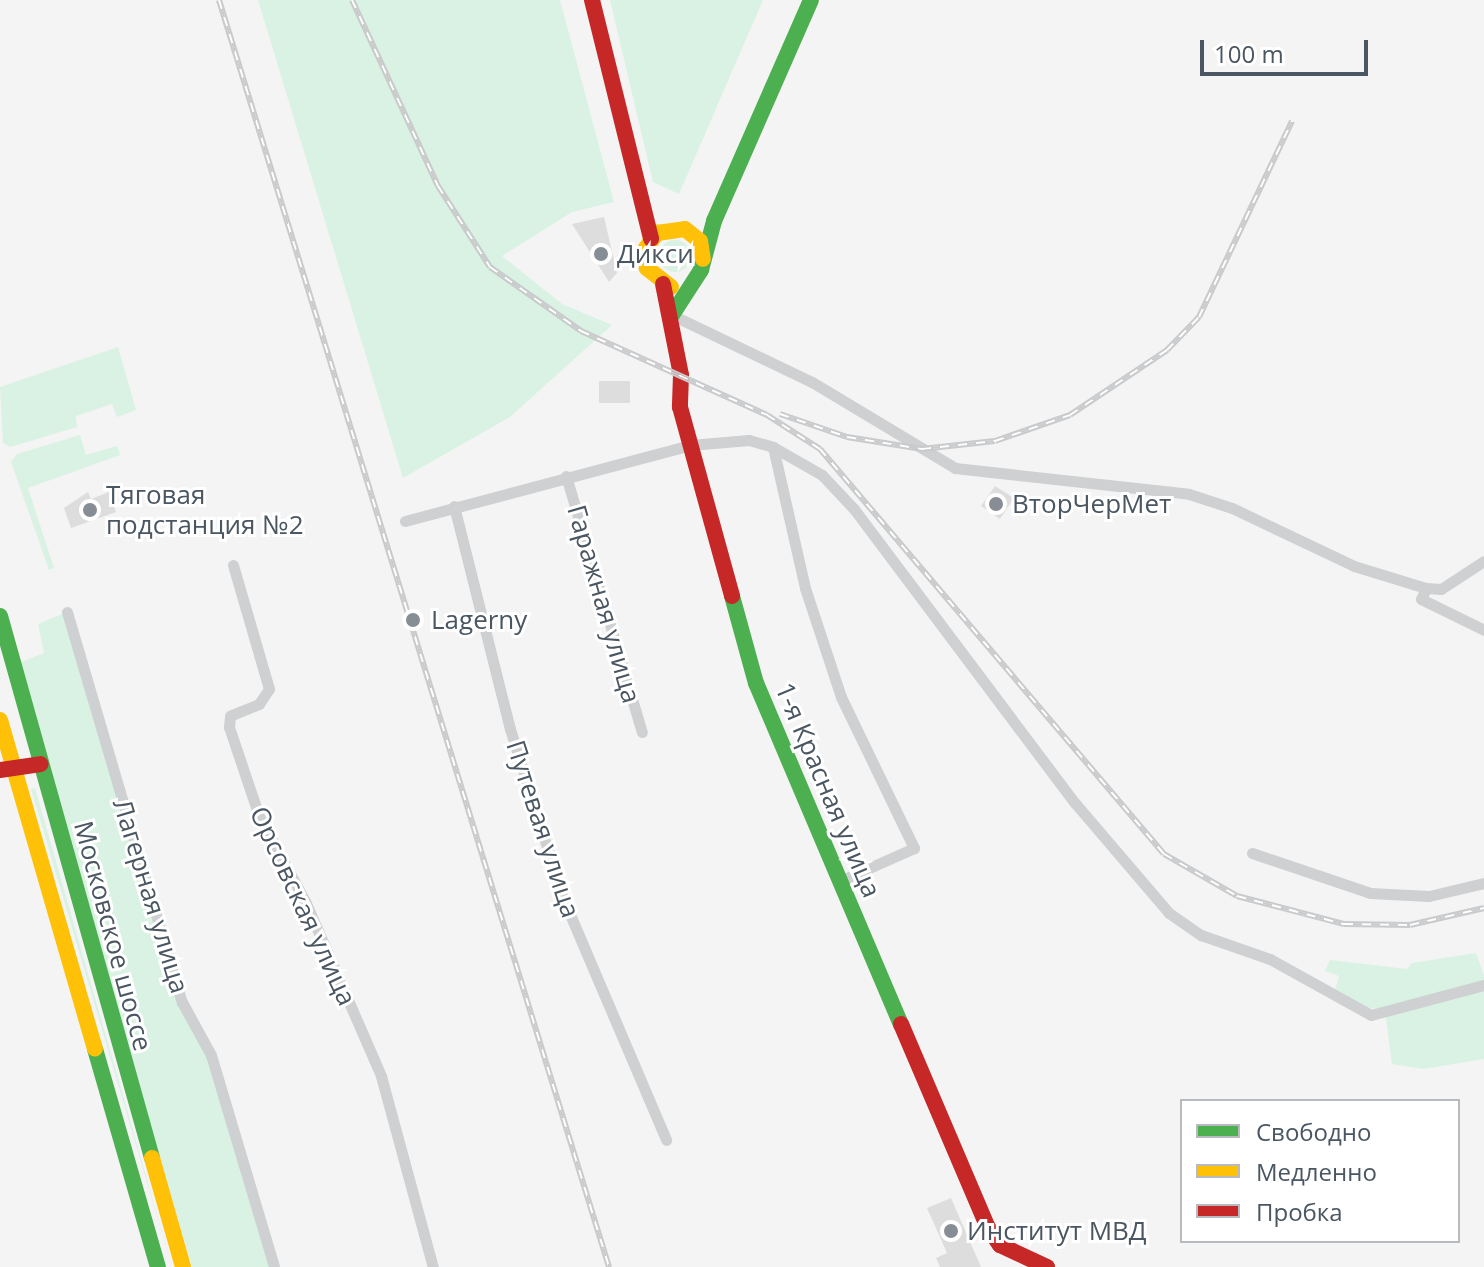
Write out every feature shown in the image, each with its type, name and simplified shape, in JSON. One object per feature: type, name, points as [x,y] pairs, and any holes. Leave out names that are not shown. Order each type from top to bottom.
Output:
[{"type":"street","points":[[592,0],[651,239],[647,268],[663,284],[688,283]]},
{"type":"street","points":[[811,0],[714,221],[703,261],[672,315],[812,382],[955,468],[1189,494],[1232,508],[1354,566],[1426,588],[1441,589],[1484,561]]},
{"type":"street","points":[[644,210],[666,229],[693,234],[714,221]]},
{"type":"street","points":[[651,239],[666,229]]},
{"type":"street","points":[[693,234],[703,261]]},
{"type":"street","name":"1-я Красная улица","points":[[663,284],[672,315],[680,407],[756,683],[987,1226],[1000,1245],[1047,1267]]},
{"type":"street","points":[[405,521],[690,445],[749,440],[773,447],[822,475],[854,509],[1075,803],[1169,913],[1201,935],[1270,959],[1371,1015],[1484,985]]},
{"type":"street","points":[[773,447],[805,588],[841,697],[914,848],[840,881]]},
{"type":"street","name":"Гаражная улица","points":[[566,476],[642,732]]},
{"type":"street","name":"Путевая улица","points":[[454,506],[510,729],[563,898],[666,1140]]},
{"type":"street","name":"Орсовская улица","points":[[233,565],[269,689],[259,704],[230,716],[229,727],[259,816],[305,901],[381,1076],[433,1267]]},
{"type":"street","points":[[1426,588],[1421,599],[1484,630]]},
{"type":"street","name":"Лагерная улица","points":[[67,612],[182,1002],[211,1055],[274,1267]]},
{"type":"street","name":"Московское шоссе","points":[[0,616],[183,1267]]},
{"type":"street","name":"Московское шоссе","points":[[0,720],[7,769],[158,1267]]},
{"type":"street","points":[[7,769],[41,764]]},
{"type":"street","points":[[1252,853],[1370,893],[1429,896],[1484,883]]},
{"type":"green space","points":[[258,0],[560,0],[614,202],[572,212],[502,256],[562,304],[612,325],[510,417],[403,478]]},
{"type":"green space","points":[[610,0],[763,0],[679,194],[653,182]]},
{"type":"green space","points":[[675,240],[686,245],[691,256],[686,267],[675,272],[664,267],[659,256],[664,245]]},
{"type":"green space","points":[[118,347],[136,410],[117,417],[112,404],[76,416],[77,427],[10,447],[3,443],[0,387]]},
{"type":"green space","points":[[80,435],[86,455],[117,446],[120,455],[28,488],[54,568],[49,570],[11,462],[17,454]]},
{"type":"green space","points":[[67,612],[182,1002],[199,1025],[274,1267],[192,1267],[14,665],[44,653],[38,624]]},
{"type":"green space","points":[[35,788],[172,1267],[31,789]]},
{"type":"green space","points":[[1476,953],[1484,976],[1484,1059],[1423,1069],[1392,1064],[1385,1010],[1360,1007],[1334,993],[1339,976],[1325,971],[1330,960],[1407,969],[1412,963]]},
{"type":"building","name":"Дикси","points":[[604,217],[617,273],[609,282],[572,224]]},
{"type":"building","points":[[599,381],[630,381],[630,403],[599,403]]},
{"type":"building","name":"ВторЧерМет","points":[[995,486],[1014,498],[1000,519],[981,506]]},
{"type":"building","name":"Тяговая подстанция №2","points":[[88,492],[91,499],[109,492],[116,512],[71,528],[64,508]]},
{"type":"building","name":"Институт МВД","points":[[951,1198],[981,1267],[940,1267],[936,1258],[947,1253],[927,1208]]},
{"type":"railway","points":[[219,0],[609,1267]]},
{"type":"railway","points":[[352,0],[438,186],[490,267],[581,331],[767,415],[820,449],[1164,854],[1237,896],[1344,924],[1410,925],[1484,908]]},
{"type":"railway","points":[[780,414],[847,437],[922,449],[995,441],[1070,415],[1167,350],[1199,317],[1292,121]]},
{"type":"traffic: fast","points":[[672,315],[701,270],[714,221],[811,0]]},
{"type":"traffic: fast","points":[[732,596],[756,683],[901,1024]]},
{"type":"traffic: fast","points":[[0,616],[152,1158]]},
{"type":"traffic: fast","points":[[95,1049],[158,1267]]},
{"type":"traffic: slow","points":[[671,287],[647,268],[646,248],[657,233],[685,229],[700,241],[703,259]]},
{"type":"traffic: slow","points":[[0,720],[95,1049]]},
{"type":"traffic: slow","points":[[152,1158],[183,1267]]},
{"type":"traffic: jam","points":[[592,0],[651,239]]},
{"type":"traffic: jam","points":[[663,284],[681,375],[680,407],[732,596]]},
{"type":"traffic: jam","points":[[0,770],[41,764]]},
{"type":"traffic: jam","points":[[901,1024],[987,1226],[1000,1245],[1047,1267]]},
{"type":"place","name":"Дикси","points":[[601,254]]},
{"type":"place","name":"ВторЧерМет","points":[[996,504]]},
{"type":"place","name":"Тяговая подстанция №2","points":[[90,510]]},
{"type":"place","name":"Lagerny","points":[[413,620]]},
{"type":"place","name":"Институт МВД","points":[[951,1231]]}]
